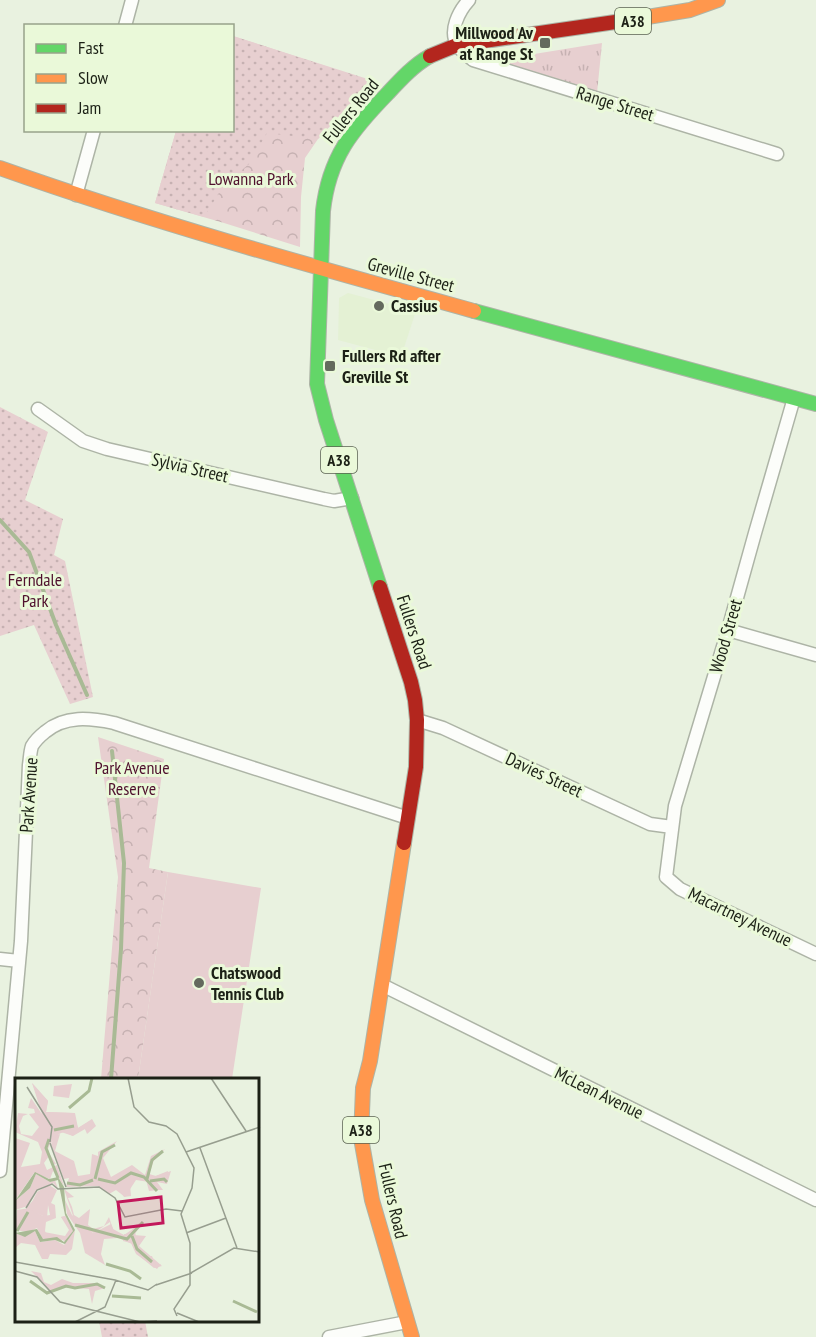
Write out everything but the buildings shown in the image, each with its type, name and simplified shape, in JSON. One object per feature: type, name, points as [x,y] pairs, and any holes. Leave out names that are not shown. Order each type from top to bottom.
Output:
[{"type":"main road","name":"A38","points":[[457,45],[671,14],[718,0]]},
{"type":"main road","name":"Fullers Road","points":[[412,1337],[372,1200],[362,1138],[361,1116],[363,1088],[370,1061],[416,767],[417,720],[411,682],[326,420],[317,384],[321,269],[325,194],[332,168],[340,153],[385,96],[417,63],[438,51],[457,45]]},
{"type":"main road","name":"Greville Street","points":[[0,168],[76,195],[321,269],[816,404]]},
{"type":"street","points":[[126,24],[132,0]]},
{"type":"street","points":[[457,45],[455,35],[457,18],[470,0]]},
{"type":"street","name":"Range Street","points":[[457,45],[473,60],[777,154]]},
{"type":"street","points":[[76,195],[93,132]]},
{"type":"street","name":"Wood Street","points":[[666,877],[675,806],[794,398]]},
{"type":"street","name":"Sylvia Street","points":[[38,409],[83,441],[107,449],[334,501],[352,498]]},
{"type":"street","points":[[728,630],[816,655]]},
{"type":"street","name":"Park Avenue","points":[[0,1171],[19,961],[31,751],[39,736],[63,721],[84,719],[114,723],[408,818]]},
{"type":"street","name":"Davies Street","points":[[417,720],[443,728],[650,824],[672,827]]},
{"type":"street","name":"Macartney Avenue","points":[[666,877],[680,889],[816,954]]},
{"type":"street","points":[[0,958],[19,961]]},
{"type":"street","name":"McLean Avenue","points":[[382,985],[816,1200]]},
{"type":"street","points":[[329,1337],[407,1322]]},
{"type":"shaded area","points":[[348,293],[416,311],[401,357],[338,340],[339,298]]},
{"type":"green space","name":"Lowanna Park","points":[[234,36],[374,81],[318,139],[305,158],[301,197],[300,247],[155,203],[176,132],[234,132]]},
{"type":"green space","name":"Lowanna Park","points":[[234,36],[371,81],[318,139],[267,133],[249,164],[224,185],[204,217],[155,203],[176,132],[234,132]]},
{"type":"green space","points":[[602,43],[597,93],[491,61]]},
{"type":"green space","name":"Ferndale Park","points":[[0,407],[48,432],[25,500],[63,519],[54,555],[65,561],[93,697],[70,704],[34,625],[0,636]]},
{"type":"green space","name":"Park Avenue Reserve","points":[[98,737],[164,759],[149,868],[168,872],[138,1078],[101,1078],[118,877]]},
{"type":"green space","name":"Chatswood Tennis Club","points":[[168,872],[261,888],[232,1078],[138,1078]]},
{"type":"green space","points":[[99,1322],[145,1322],[148,1337],[102,1337]]},
{"type":"waterway","points":[[0,520],[29,552],[56,625],[87,695]]},
{"type":"waterway","points":[[111,1078],[121,949],[124,863],[112,751]]},
{"type":"traffic: fast","points":[[380,587],[326,420],[317,384],[323,211],[331,175],[353,132],[403,78],[430,56]]},
{"type":"traffic: fast","points":[[474,311],[816,404]]},
{"type":"traffic: slow","points":[[629,20],[690,10],[718,0]]},
{"type":"traffic: slow","points":[[0,168],[176,226],[474,311]]},
{"type":"traffic: slow","points":[[404,843],[370,1061],[363,1088],[361,1138],[372,1200],[412,1337]]},
{"type":"traffic: jam","points":[[430,56],[457,45],[629,20]]},
{"type":"traffic: jam","points":[[380,587],[411,682],[417,720],[416,767],[404,843]]},
{"type":"place","name":"Millwood Av at Range St","points":[[545,43]]},
{"type":"place","name":"Cassius","points":[[379,306]]},
{"type":"place","name":"Fullers Rd after Greville St","points":[[330,366]]},
{"type":"place","name":"Chatswood Tennis Club","points":[[199,983]]}]
